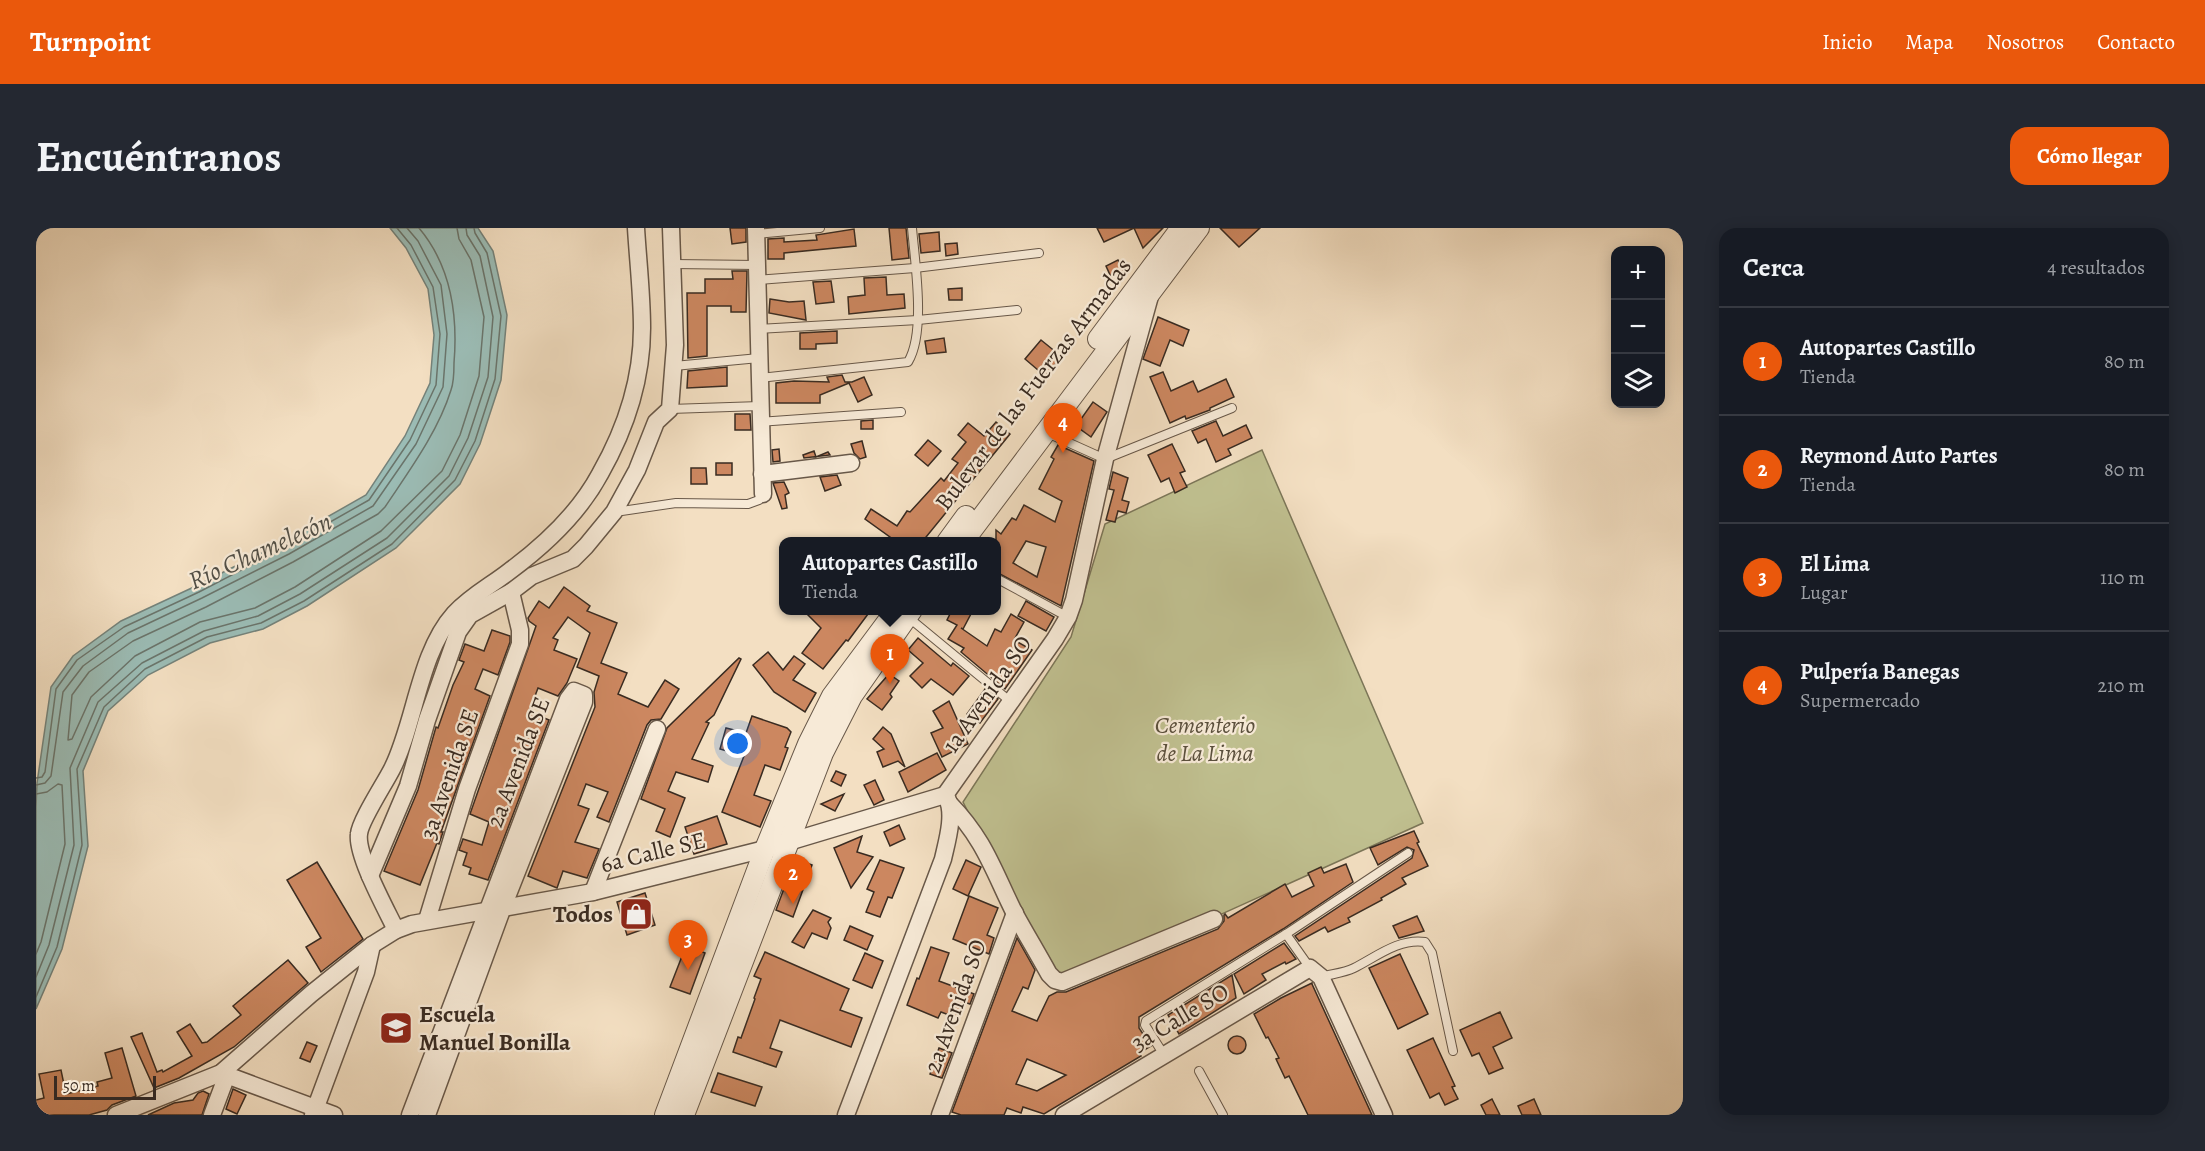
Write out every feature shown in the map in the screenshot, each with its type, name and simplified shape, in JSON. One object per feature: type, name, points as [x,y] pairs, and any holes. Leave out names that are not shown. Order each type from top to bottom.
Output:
[{"type":"street","points":[[396,930],[370,876],[359,842],[360,827],[394,766],[438,640],[452,616],[474,594],[510,572],[549,539],[575,512],[600,475],[626,420],[637,380],[642,328],[636,228]]},
{"type":"street","points":[[370,876],[408,786],[427,720],[458,632],[470,615],[511,592],[532,576],[573,559],[614,512],[637,470],[656,422],[670,409],[675,345],[671,228]]},
{"type":"street","name":"Bulevar de las Fuerzas Armadas","points":[[951,537],[1180,228]]},
{"type":"street","name":"Bulevar de las Fuerzas Armadas","points":[[967,537],[1199,228]]},
{"type":"street","points":[[756,231],[763,494]]},
{"type":"street","name":"1a Avenida SO","points":[[947,799],[1068,617],[1074,600],[1105,459],[1151,291]]},
{"type":"street","points":[[762,474],[851,464]]},
{"type":"street","name":"3a Avenida SE","points":[[427,920],[467,789],[520,644],[520,630],[511,592]]},
{"type":"street","points":[[665,1115],[765,849],[808,744],[832,696],[902,615]]},
{"type":"street","points":[[684,1115],[823,753],[852,696],[903,615]]},
{"type":"street","name":"2a Avenida SE","points":[[410,1115],[495,908],[584,702],[584,695],[580,692],[574,691],[568,699],[495,908],[427,1115]]},
{"type":"street","points":[[593,892],[657,729]]},
{"type":"street","points":[[947,799],[984,846],[1015,913],[1049,974],[1055,980],[1062,982],[1214,919]]},
{"type":"street","points":[[846,1115],[943,859],[948,838],[947,799]]},
{"type":"street","name":"6a Calle SE","points":[[224,1074],[311,994],[372,945],[396,930],[427,920],[593,892],[765,849],[947,799]]},
{"type":"street","name":"2a Avenida SO","points":[[940,1115],[1015,913]]},
{"type":"street","points":[[315,1112],[366,972],[372,945]]},
{"type":"street","points":[[1315,972],[1384,1115]]},
{"type":"street","name":"3a Calle SO","points":[[1064,1115],[1164,1055],[1315,972]]},
{"type":"street","points":[[212,1115],[224,1074]]},
{"type":"street","points":[[116,1115],[224,1074],[315,1112],[333,1115]]},
{"type":"lane","points":[[756,231],[820,228]]},
{"type":"lane","points":[[759,378],[908,362],[916,344],[918,320],[912,228]]},
{"type":"lane","points":[[673,264],[757,273],[915,268],[1038,253]]},
{"type":"lane","points":[[758,329],[918,320],[1017,310]]},
{"type":"lane","points":[[674,366],[759,358]]},
{"type":"lane","points":[[1044,432],[1105,459],[1232,408]]},
{"type":"lane","points":[[670,409],[760,414],[901,412]]},
{"type":"lane","points":[[614,512],[676,503],[748,504],[759,500],[763,494]]},
{"type":"lane","points":[[1001,581],[1068,617]]},
{"type":"lane","points":[[909,615],[1012,702]]},
{"type":"lane","points":[[1164,1055],[1145,1025],[1146,1021],[1286,934],[1408,853]]},
{"type":"lane","points":[[1286,934],[1315,972],[1351,970],[1400,944],[1414,940],[1425,942],[1432,953],[1454,1051]]},
{"type":"lane","points":[[1199,1071],[1223,1115]]},
{"type":"green space","name":"Cementerio de La Lima","points":[[1262,450],[1423,823],[1058,988],[963,802],[1071,637],[1105,524]]},
{"type":"water","points":[[390,228],[478,228],[493,251],[507,315],[501,380],[480,444],[460,484],[396,548],[307,606],[263,629],[210,643],[148,675],[108,711],[83,771],[88,846],[62,949],[36,1009],[37,783],[51,687],[73,656],[121,621],[283,542],[366,495],[405,436],[430,383],[434,335],[428,289],[406,248]]},
{"type":"building","points":[[730,228],[746,228],[746,242],[732,244]]},
{"type":"building","points":[[889,228],[906,228],[909,258],[892,260]]},
{"type":"building","points":[[1097,228],[1134,228],[1104,242]]},
{"type":"building","points":[[1134,228],[1163,228],[1143,248]]},
{"type":"building","points":[[1220,228],[1260,228],[1239,247]]},
{"type":"building","points":[[854,229],[856,246],[784,253],[784,259],[768,259],[768,239],[784,238],[784,242],[817,240],[816,235]]},
{"type":"building","points":[[939,232],[940,251],[921,253],[919,234]]},
{"type":"building","points":[[957,243],[958,254],[946,256],[945,244]]},
{"type":"building","points":[[1118,260],[1124,272],[1111,277],[1106,266]]},
{"type":"building","points":[[732,271],[747,271],[746,312],[731,312],[731,306],[707,306],[707,356],[688,358],[687,293],[705,293],[705,279],[733,279]]},
{"type":"building","points":[[886,277],[887,295],[904,294],[905,308],[849,314],[848,297],[865,295],[864,278]]},
{"type":"building","points":[[831,281],[834,302],[816,304],[813,282]]},
{"type":"building","points":[[962,288],[962,300],[949,300],[948,289]]},
{"type":"building","points":[[770,299],[789,302],[804,301],[806,320],[769,313]]},
{"type":"building","points":[[1158,317],[1189,330],[1183,346],[1170,340],[1160,366],[1143,359]]},
{"type":"building","points":[[837,331],[837,343],[816,344],[816,349],[800,349],[800,333]]},
{"type":"building","points":[[944,338],[946,352],[927,354],[925,341]]},
{"type":"building","points":[[1041,340],[1062,357],[1045,376],[1025,359]]},
{"type":"building","points":[[727,367],[727,386],[687,388],[688,371]]},
{"type":"building","points":[[1163,372],[1171,391],[1193,381],[1198,392],[1226,379],[1234,397],[1210,410],[1186,419],[1185,416],[1170,423],[1150,377]]},
{"type":"building","points":[[842,375],[845,382],[864,377],[872,395],[858,402],[849,383],[820,395],[820,403],[776,403],[776,383],[829,382],[827,377]]},
{"type":"building","points":[[1093,402],[1107,412],[1091,437],[1076,426]]},
{"type":"building","points":[[735,414],[750,414],[751,430],[735,430]]},
{"type":"building","points":[[873,420],[873,429],[861,429],[861,421]]},
{"type":"building","points":[[1216,421],[1223,436],[1246,425],[1252,438],[1228,449],[1231,455],[1216,462],[1206,439],[1198,443],[1192,431]]},
{"type":"building","points":[[996,422],[1010,434],[926,537],[890,537],[865,519],[871,509],[897,526],[907,511],[910,512],[941,478],[944,481],[958,463],[952,459],[966,442],[958,435],[968,423],[984,436]]},
{"type":"building","points":[[928,440],[941,451],[928,466],[915,455]]},
{"type":"building","points":[[862,441],[866,457],[860,459],[854,453],[851,444]]},
{"type":"building","points":[[1172,444],[1185,471],[1180,473],[1187,487],[1175,493],[1169,478],[1161,482],[1148,455]]},
{"type":"building","points":[[1058,445],[1094,461],[1061,606],[1001,575],[1001,537],[996,537],[996,530],[1001,534],[1012,518],[1016,520],[1024,505],[1055,522],[1062,501],[1039,489],[1054,459],[1051,457]],"holes":[[[1026,541],[1046,547],[1037,577],[1013,563]]]},
{"type":"building","points":[[779,449],[780,461],[773,462],[772,450]]},
{"type":"building","points":[[814,451],[816,457],[804,458],[803,455]]},
{"type":"building","points":[[716,463],[732,463],[732,475],[716,475]]},
{"type":"building","points":[[691,468],[706,468],[707,484],[691,484]]},
{"type":"building","points":[[1113,472],[1128,478],[1122,500],[1129,502],[1126,513],[1118,511],[1115,522],[1106,520],[1114,490],[1109,489]]},
{"type":"building","points":[[837,475],[841,485],[825,491],[820,477]]},
{"type":"building","points":[[784,482],[789,493],[785,495],[787,508],[782,509],[773,483]]},
{"type":"building","points":[[564,587],[590,606],[587,611],[617,623],[601,663],[627,673],[618,694],[648,707],[665,680],[679,689],[661,719],[651,720],[647,725],[609,822],[597,817],[608,792],[586,784],[578,805],[589,809],[575,842],[599,849],[587,878],[563,871],[557,888],[528,876],[595,707],[594,692],[599,676],[577,667],[590,633],[568,617],[553,638],[558,640],[554,650],[577,659],[567,683],[558,696],[538,688],[529,712],[549,720],[488,880],[469,874],[471,868],[463,865],[467,853],[459,850],[463,839],[482,845],[489,822],[470,814],[536,626],[528,618],[539,601],[549,608]]},
{"type":"building","points":[[1026,601],[1054,617],[1046,631],[1018,616]]},
{"type":"building","points":[[1011,614],[1024,622],[1014,640],[1032,650],[1005,689],[961,652],[964,648],[948,639],[957,625],[947,620],[950,615],[970,615],[963,629],[961,628],[987,646],[995,629],[1001,632]]},
{"type":"building","points":[[808,615],[867,615],[823,669],[802,653],[821,628]]},
{"type":"building","points":[[492,630],[510,636],[510,642],[498,675],[483,669],[475,689],[490,696],[441,832],[443,832],[439,844],[437,843],[420,885],[384,871],[418,790],[436,727],[438,728],[453,685],[464,662],[459,660],[465,644],[484,651]]},
{"type":"building","points":[[918,638],[951,666],[953,663],[969,676],[953,695],[931,679],[922,688],[910,676],[923,663],[908,650]]},
{"type":"building","points":[[768,652],[783,670],[794,656],[805,664],[793,680],[816,693],[805,712],[774,692],[753,665]]},
{"type":"building","points":[[739,658],[741,659],[714,715],[706,722],[709,723],[692,759],[713,766],[708,782],[676,772],[668,791],[685,798],[670,837],[656,831],[665,809],[641,799],[667,728]]},
{"type":"building","points":[[889,674],[899,681],[890,694],[892,697],[882,710],[867,699]]},
{"type":"building","points":[[985,689],[998,699],[980,723],[967,714]]},
{"type":"building","points":[[949,701],[968,744],[942,757],[931,733],[943,728],[933,711]]},
{"type":"building","points":[[752,716],[787,728],[791,732],[780,770],[765,765],[754,795],[771,801],[760,827],[722,812],[744,756],[720,749],[726,728],[746,733]]},
{"type":"building","points":[[883,727],[891,734],[905,767],[898,761],[883,767],[877,752],[884,749],[873,739]]},
{"type":"building","points":[[937,753],[946,770],[908,792],[899,772]]},
{"type":"building","points":[[836,771],[846,775],[841,786],[831,781]]},
{"type":"building","points":[[875,780],[884,800],[874,805],[864,785]]},
{"type":"building","points":[[844,794],[835,811],[821,804]]},
{"type":"building","points":[[717,816],[727,844],[694,854],[685,827]]},
{"type":"building","points":[[899,825],[905,839],[890,846],[884,832]]},
{"type":"building","points":[[1414,831],[1428,866],[1402,878],[1406,884],[1348,918],[1350,922],[1328,932],[1325,927],[1299,941],[1295,936],[1412,858],[1414,850],[1407,847],[1378,865],[1370,848]]},
{"type":"building","points":[[862,836],[857,852],[873,857],[851,888],[834,848]]},
{"type":"building","points":[[795,859],[812,865],[793,917],[776,910]]},
{"type":"building","points":[[880,860],[904,868],[892,898],[888,897],[880,917],[866,912],[874,892],[867,889]]},
{"type":"building","points":[[966,860],[981,867],[968,896],[953,889]]},
{"type":"building","points":[[317,862],[363,939],[321,972],[306,947],[321,938],[287,880]]},
{"type":"building","points":[[1346,864],[1353,882],[1283,929],[1139,1017],[1139,1028],[1151,1046],[1139,1053],[1141,1056],[1044,1114],[1023,1107],[1021,1113],[1007,1108],[1004,1115],[961,1115],[952,1112],[1017,938],[1035,970],[1028,989],[1023,987],[1012,1011],[1037,1021],[1049,996],[1057,992],[1066,992],[1218,929],[1224,921],[1225,914],[1228,918],[1285,884],[1292,897],[1314,886],[1308,873],[1321,867],[1324,873]],"holes":[[[1027,1059],[1066,1075],[1037,1091],[1016,1084]]]},
{"type":"building","name":"Todos","points":[[645,893],[655,925],[627,935],[617,902]]},
{"type":"building","points":[[969,896],[998,908],[987,935],[994,938],[989,954],[953,939]]},
{"type":"building","points":[[813,910],[831,918],[828,922],[831,928],[827,939],[812,933],[804,948],[792,942]]},
{"type":"building","points":[[1417,916],[1424,931],[1399,938],[1393,926]]},
{"type":"building","points":[[850,926],[873,936],[867,950],[844,940]]},
{"type":"building","points":[[1284,943],[1296,959],[1262,974],[1266,980],[1244,994],[1234,974]]},
{"type":"building","points":[[686,946],[705,953],[690,994],[670,987]]},
{"type":"building","points":[[931,947],[949,953],[939,981],[974,994],[970,1004],[964,1002],[957,1018],[941,1012],[938,1018],[907,1005]]},
{"type":"building","points":[[765,952],[849,989],[840,1010],[862,1018],[851,1047],[780,1020],[770,1048],[782,1052],[776,1067],[733,1052],[738,1037],[741,1038],[755,999],[761,979],[754,976]]},
{"type":"building","points":[[865,953],[883,961],[872,988],[853,980]]},
{"type":"building","points":[[1400,954],[1428,1014],[1398,1029],[1369,968]]},
{"type":"building","points":[[288,960],[308,983],[234,1047],[179,1078],[154,1088],[131,1037],[142,1033],[157,1072],[162,1070],[163,1072],[192,1056],[177,1032],[190,1024],[202,1043],[207,1042],[241,1015],[233,1006]]},
{"type":"building","points":[[1232,975],[1236,998],[1179,1034],[1168,1015]]},
{"type":"building","points":[[1312,983],[1372,1115],[1308,1115],[1289,1076],[1285,1078],[1276,1059],[1279,1058],[1254,1014]]},
{"type":"building","points":[[1500,1012],[1512,1038],[1493,1047],[1503,1068],[1489,1074],[1479,1053],[1472,1056],[1460,1030]]},
{"type":"building","points":[[1237,1036],[1243,1039],[1246,1045],[1243,1051],[1237,1054],[1231,1051],[1228,1045],[1231,1039]]},
{"type":"building","points":[[1433,1038],[1455,1086],[1452,1087],[1458,1099],[1445,1105],[1439,1093],[1430,1098],[1407,1050]]},
{"type":"building","points":[[307,1042],[317,1046],[310,1062],[300,1058]]},
{"type":"building","points":[[122,1048],[136,1096],[112,1105],[107,1110],[89,1115],[36,1115],[36,1100],[44,1098],[39,1074],[61,1070],[66,1094],[98,1086],[97,1082],[112,1078],[105,1053]]},
{"type":"building","points":[[939,1048],[952,1053],[942,1078],[930,1074]]},
{"type":"building","points":[[718,1073],[762,1087],[755,1106],[711,1092]]},
{"type":"building","points":[[233,1089],[246,1095],[237,1114],[226,1109]]},
{"type":"building","points":[[203,1091],[209,1094],[202,1115],[148,1115],[174,1103],[193,1100],[198,1093]]},
{"type":"building","points":[[1492,1099],[1500,1115],[1486,1115],[1481,1105]]},
{"type":"building","points":[[1534,1099],[1541,1115],[1522,1115],[1518,1106]]},
{"type":"place","name":"Pulpería Banegas","points":[[1063,453]]},
{"type":"place","name":"Autopartes Castillo","points":[[890,684]]},
{"type":"place","name":"Reymond Auto Partes","points":[[793,904]]},
{"type":"place","name":"Todos","points":[[636,914]]},
{"type":"place","name":"El Lima","points":[[688,970]]},
{"type":"place","name":"Escuela Manuel Bonilla","points":[[396,1028]]},
{"type":"water label","name":"Río Chamelecón","points":[[260,551]]}]
